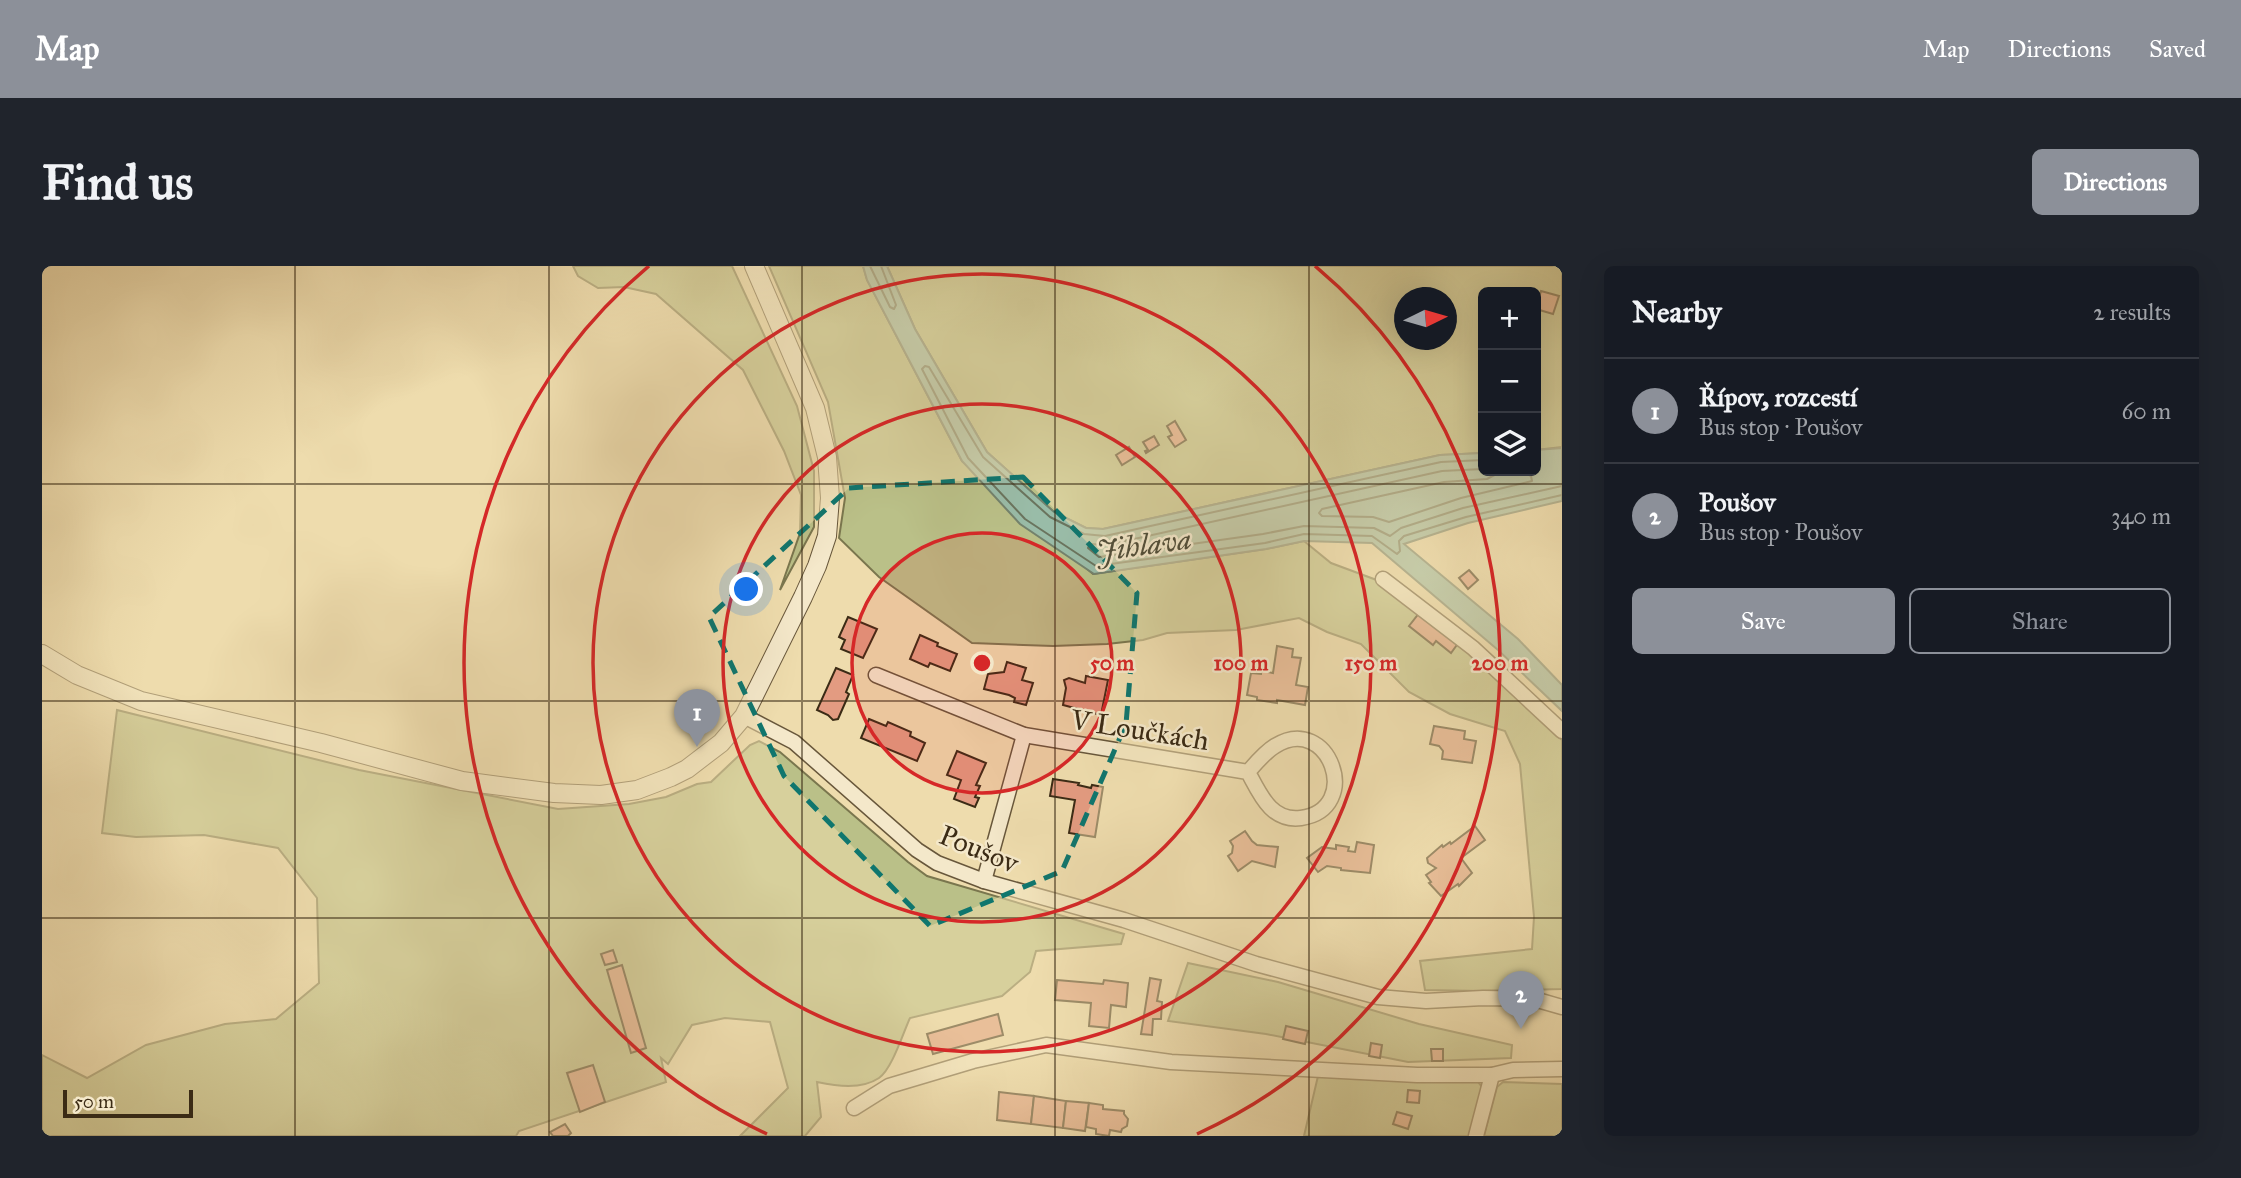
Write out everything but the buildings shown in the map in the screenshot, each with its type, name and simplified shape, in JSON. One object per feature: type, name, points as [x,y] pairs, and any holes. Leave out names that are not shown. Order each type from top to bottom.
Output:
[{"type":"street","points":[[42,654],[77,675],[141,701],[321,743],[462,781],[554,793],[601,795],[637,790],[679,773],[721,743],[744,716],[817,566],[827,536],[830,498],[827,457],[815,408],[754,266]]},
{"type":"street","points":[[1383,579],[1473,648],[1562,731]]},
{"type":"street","name":"V Loučkách","points":[[876,675],[1024,735],[1248,772]]},
{"type":"street","name":"Poušov","points":[[744,716],[794,741],[917,850],[937,863],[984,881],[1124,920],[1256,964],[1378,997],[1426,1001],[1534,999],[1562,1007]]},
{"type":"street","points":[[984,881],[1024,735]]},
{"type":"street","points":[[1296,739],[1305,740],[1329,756],[1335,784],[1328,801],[1315,814],[1287,817],[1278,814],[1264,802],[1248,772],[1277,744],[1296,739]]},
{"type":"street","points":[[854,1108],[889,1086],[973,1061],[1045,1045],[1171,1062],[1417,1075],[1492,1075],[1513,1070],[1562,1069]]},
{"type":"street","points":[[1476,1136],[1492,1075]]},
{"type":"highlighted area","points":[[1023,477],[1137,593],[1126,724],[1062,871],[930,926],[784,776],[709,617],[849,488]]},
{"type":"green space","points":[[573,266],[732,266],[797,406],[814,471],[814,527],[780,590],[800,533],[801,495],[784,451],[743,370],[656,294],[624,287],[598,288],[578,276]]},
{"type":"green space","points":[[769,266],[863,266],[867,280],[962,461],[1093,574],[1304,541],[1331,563],[1390,585],[1459,642],[1562,740],[1562,989],[1425,990],[1420,961],[1532,949],[1534,917],[1520,764],[1505,731],[1450,714],[1409,692],[1361,644],[1299,618],[1236,630],[1167,633],[1143,640],[1107,644],[1053,646],[972,643],[879,577],[839,538],[845,498],[828,402]]},
{"type":"green space","points":[[887,266],[1562,266],[1562,447],[1541,449],[1541,287],[1478,287],[1478,453],[1440,455],[1103,529],[1086,528],[1054,512],[987,452],[915,329]]},
{"type":"green space","points":[[117,710],[359,770],[558,809],[629,804],[666,797],[697,784],[711,782],[750,745],[759,741],[780,752],[927,876],[1124,934],[1121,944],[1036,951],[1030,972],[1002,996],[910,1018],[893,1059],[879,1078],[856,1086],[817,1082],[821,1117],[805,1136],[740,1136],[788,1088],[770,1022],[725,1018],[692,1025],[668,1064],[661,1058],[666,1082],[519,1131],[516,1136],[46,1136],[42,1130],[42,1055],[87,1078],[146,1045],[225,1024],[276,1019],[319,983],[317,898],[278,848],[204,835],[136,837],[102,833]]},
{"type":"green space","points":[[1188,963],[1278,982],[1419,1024],[1512,1045],[1511,1058],[1408,1062],[1266,1034],[1168,1021]]},
{"type":"green space","points":[[1318,1076],[1478,1082],[1482,1087],[1469,1136],[1304,1136]]},
{"type":"green space","points":[[1503,1082],[1562,1084],[1562,1136],[1484,1136],[1497,1087]]},
{"type":"water","name":"Jihlava","points":[[863,266],[887,266],[915,329],[987,452],[1054,512],[1086,528],[1103,529],[1440,455],[1478,453],[1478,476],[1541,476],[1541,450],[1562,448],[1562,501],[1468,523],[1404,544],[1518,639],[1562,685],[1562,711],[1498,650],[1372,543],[1304,541],[1094,574],[1020,524],[962,461],[867,280]]},
{"type":"place","name":"Řípov, rozcestí","points":[[697,747]]},
{"type":"place","name":"Poušov","points":[[1521,1029]]}]
